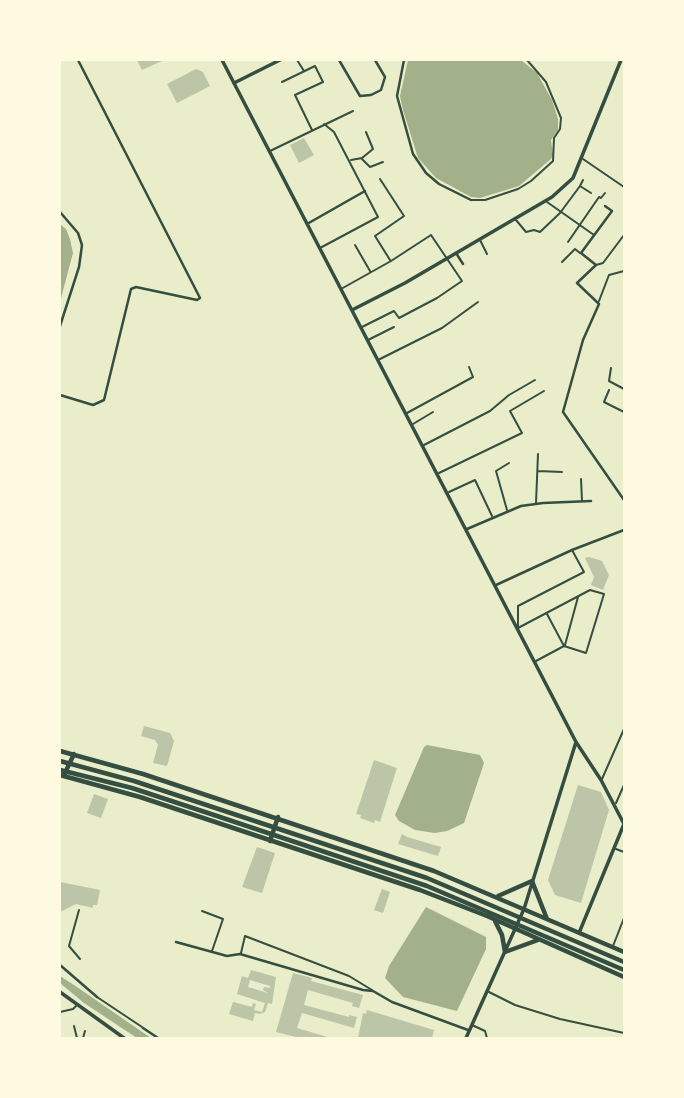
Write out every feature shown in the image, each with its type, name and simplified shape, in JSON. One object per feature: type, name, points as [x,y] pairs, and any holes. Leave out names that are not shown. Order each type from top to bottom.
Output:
[{"type":"main road","points":[[222,60],[576,742],[601,780],[624,824],[579,933]]},
{"type":"main road","points":[[234,83],[279,60]]},
{"type":"main road","points":[[352,310],[547,201],[573,178],[621,60]]},
{"type":"main road","points":[[466,1038],[524,909],[576,742]]},
{"type":"main road","points":[[60,751],[278,817],[433,871],[625,952]]},
{"type":"main road","points":[[61,774],[74,754]]},
{"type":"main road","points":[[60,761],[148,785],[427,878],[625,962]]},
{"type":"main road","points":[[61,774],[140,797],[420,890],[625,976]]},
{"type":"main road","points":[[61,774],[145,793],[415,882],[625,970]]},
{"type":"main road","points":[[271,841],[278,817]]},
{"type":"main road","points":[[497,897],[532,881]]},
{"type":"main road","points":[[532,881],[547,919]]},
{"type":"main road","points":[[495,920],[503,937],[505,952]]},
{"type":"main road","points":[[505,952],[538,939]]},
{"type":"main road","points":[[60,992],[124,1038]]},
{"type":"street","points":[[60,395],[93,405],[104,400],[131,289],[136,287],[197,300],[200,298],[78,60]]},
{"type":"street","points":[[340,60],[360,96],[381,90],[385,77],[375,60]]},
{"type":"street","points":[[404,60],[397,96],[413,154],[426,173],[439,184],[471,200]]},
{"type":"street","points":[[307,224],[365,191]]},
{"type":"street","points":[[605,206],[612,211],[581,253],[596,265],[577,284],[599,304],[583,340],[563,412],[625,500]]},
{"type":"street","points":[[60,212],[78,233],[82,245],[79,267],[60,326]]},
{"type":"street","points":[[456,253],[463,264]]},
{"type":"street","points":[[467,529],[507,510],[536,504],[592,501]]},
{"type":"street","points":[[496,585],[572,550],[625,530]]},
{"type":"street","points":[[176,942],[227,956],[240,954],[363,990],[373,990],[392,1003],[470,1028]]},
{"type":"street","points":[[60,965],[97,997]]},
{"type":"street","points":[[143,1028],[158,1038]]},
{"type":"lane","points":[[297,60],[304,71]]},
{"type":"lane","points":[[471,200],[485,200],[526,185],[553,161],[555,156],[554,138],[560,129],[561,118],[546,82],[527,60]]},
{"type":"lane","points":[[282,82],[315,66],[323,82],[295,95],[312,130]]},
{"type":"lane","points":[[269,151],[353,111]]},
{"type":"lane","points":[[319,248],[378,217],[334,132],[324,124]]},
{"type":"lane","points":[[349,160],[362,158],[373,149],[366,132]]},
{"type":"lane","points":[[362,158],[370,167],[383,162]]},
{"type":"lane","points":[[582,158],[625,187]]},
{"type":"lane","points":[[380,180],[404,216],[375,236],[391,261]]},
{"type":"lane","points":[[515,219],[526,232],[540,232],[560,213],[583,180]]},
{"type":"lane","points":[[580,186],[591,193]]},
{"type":"lane","points":[[568,242],[599,197],[605,193]]},
{"type":"lane","points":[[547,201],[594,236]]},
{"type":"lane","points":[[341,289],[431,235],[462,281],[399,318],[394,311],[361,327]]},
{"type":"lane","points":[[596,265],[603,263],[625,235]]},
{"type":"lane","points":[[480,240],[487,254]]},
{"type":"lane","points":[[355,245],[370,272]]},
{"type":"lane","points":[[562,262],[575,249],[581,253]]},
{"type":"lane","points":[[599,304],[609,275],[625,271]]},
{"type":"lane","points":[[378,359],[442,328],[478,302]]},
{"type":"lane","points":[[368,340],[394,327]]},
{"type":"lane","points":[[407,414],[473,377],[469,367]]},
{"type":"lane","points":[[611,368],[609,381],[625,388]]},
{"type":"lane","points":[[424,446],[490,411],[509,395],[535,380]]},
{"type":"lane","points":[[608,390],[604,402],[625,412]]},
{"type":"lane","points":[[438,473],[522,433],[510,411],[544,391]]},
{"type":"lane","points":[[412,424],[433,412]]},
{"type":"lane","points":[[536,504],[538,454]]},
{"type":"lane","points":[[507,510],[496,471],[509,463]]},
{"type":"lane","points":[[537,471],[562,472]]},
{"type":"lane","points":[[581,479],[582,502]]},
{"type":"lane","points":[[448,492],[475,480],[492,517]]},
{"type":"lane","points":[[547,613],[565,646],[586,653],[604,594],[590,590],[518,628],[518,606],[584,572],[572,550]]},
{"type":"lane","points":[[535,662],[565,646],[578,597]]},
{"type":"lane","points":[[601,780],[625,729]]},
{"type":"lane","points":[[615,805],[625,785]]},
{"type":"lane","points":[[613,847],[625,852]]},
{"type":"lane","points":[[79,910],[69,946],[80,959]]},
{"type":"lane","points":[[202,911],[223,919],[212,952]]},
{"type":"lane","points":[[612,947],[625,918]]},
{"type":"lane","points":[[240,954],[245,936],[349,975],[373,990]]},
{"type":"lane","points":[[488,991],[515,1005],[625,1033]]},
{"type":"lane","points":[[97,997],[143,1028]]},
{"type":"lane","points":[[60,1012],[73,1009],[77,1005]]},
{"type":"lane","points":[[74,1026],[77,1038]]},
{"type":"lane","points":[[470,1028],[485,1031],[487,1038]]},
{"type":"lane","points":[[83,1038],[85,1031]]},
{"type":"shaded area","points":[[408,60],[521,60],[537,73],[552,100],[558,119],[558,130],[551,140],[551,159],[519,186],[480,198],[471,197],[436,178],[418,158],[403,110],[400,96]]},
{"type":"shaded area","points":[[60,224],[66,229],[73,253],[60,302]]},
{"type":"shaded area","points":[[427,745],[480,755],[484,763],[464,823],[435,833],[415,830],[399,821],[395,815]]},
{"type":"shaded area","points":[[426,907],[486,937],[486,949],[457,1011],[403,997],[385,978],[389,966]]},
{"type":"shaded area","points":[[60,976],[151,1038],[137,1038],[84,1003],[60,983]]},
{"type":"building","points":[[137,60],[164,60],[142,70]]},
{"type":"building","points":[[196,69],[203,72],[210,86],[177,103],[167,84]]},
{"type":"building","points":[[304,138],[314,155],[299,163],[290,145]]},
{"type":"building","points":[[585,558],[602,561],[609,575],[603,590],[591,585],[594,577]]},
{"type":"building","points":[[144,726],[170,733],[174,741],[167,766],[153,763],[158,745],[155,740],[141,736]]},
{"type":"building","points":[[374,760],[397,768],[380,822],[375,820],[374,823],[356,814]]},
{"type":"building","points":[[578,785],[601,792],[609,810],[581,903],[555,895],[548,880]]},
{"type":"building","points":[[94,794],[108,799],[101,818],[87,813]]},
{"type":"building","points":[[402,834],[441,847],[438,856],[398,844]]},
{"type":"building","points":[[257,847],[275,853],[262,893],[242,887]]},
{"type":"building","points":[[60,882],[100,890],[97,905],[93,905],[93,908],[76,904],[60,912]]},
{"type":"building","points":[[382,889],[390,892],[383,913],[374,910]]},
{"type":"building","points":[[251,970],[276,977],[272,1004],[268,1003],[265,1012],[255,1013],[253,1021],[229,1014],[233,1002],[252,1007],[253,1003],[256,1004],[254,1010],[262,1012],[265,1003],[237,994],[242,976],[248,978]],"holes":[[[250,980],[270,986],[264,987],[263,990],[268,993],[248,987]]]},
{"type":"building","points":[[293,973],[312,978],[311,981],[363,995],[359,1008],[352,1006],[353,1003],[308,990],[304,1005],[357,1017],[354,1028],[302,1013],[297,1028],[331,1038],[300,1038],[276,1032]]},
{"type":"building","points":[[367,1010],[434,1030],[432,1038],[358,1038],[363,1013],[366,1014]]}]
